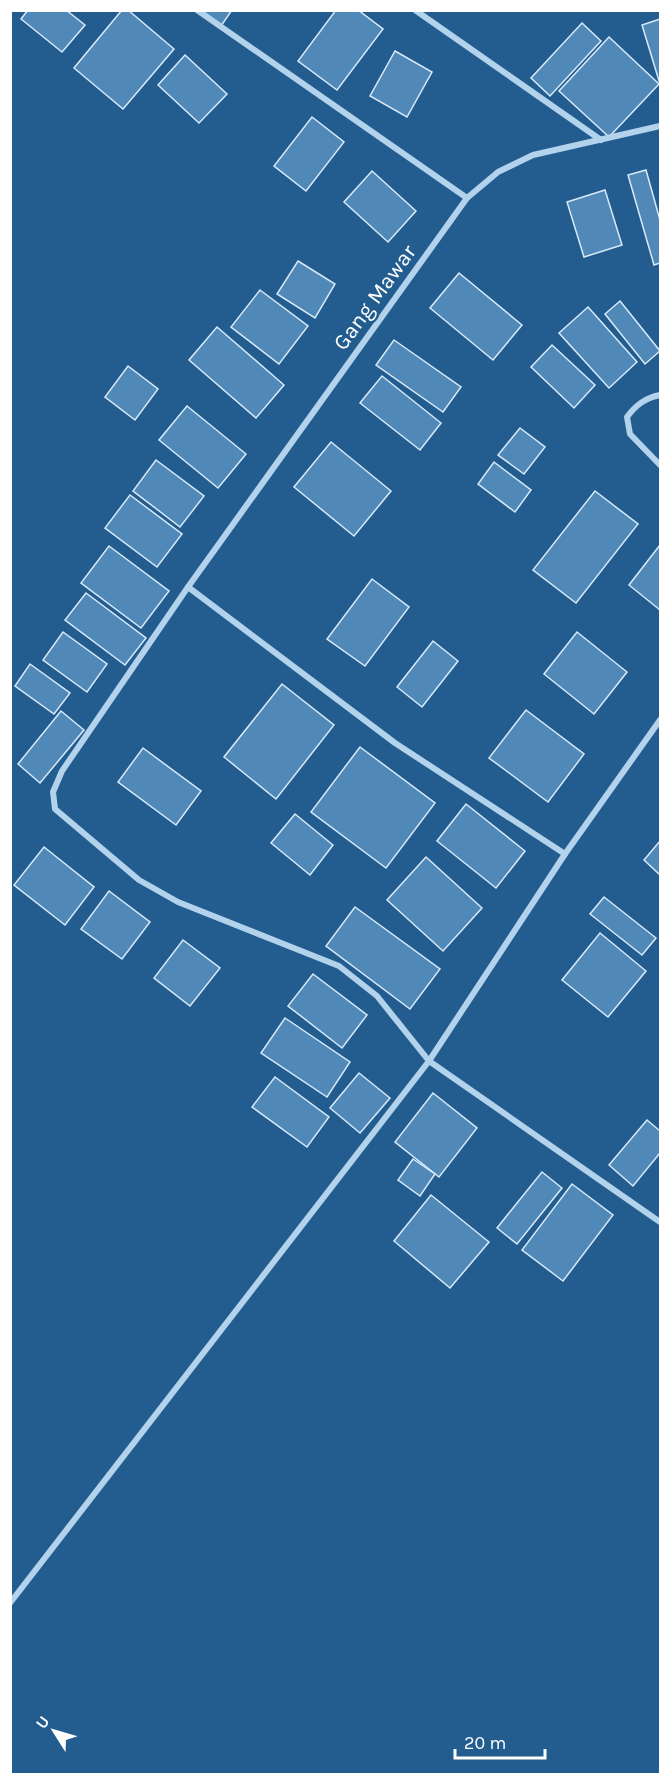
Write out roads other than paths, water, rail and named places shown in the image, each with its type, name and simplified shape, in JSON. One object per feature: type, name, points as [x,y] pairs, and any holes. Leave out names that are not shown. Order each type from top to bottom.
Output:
[{"type":"street","points":[[197,10],[467,198]]},
{"type":"street","points":[[415,10],[601,140]]},
{"type":"street","name":"Gang Mawar","points":[[660,126],[533,155],[498,172],[467,198],[188,587],[62,771],[53,792],[55,809],[139,880],[178,902],[339,966],[377,996],[429,1061],[660,1222]]},
{"type":"street","points":[[660,395],[637,405],[627,417],[630,434],[660,465]]},
{"type":"street","points":[[188,587],[395,743],[565,854]]},
{"type":"street","points":[[10,1603],[429,1061],[565,854],[660,720]]}]
